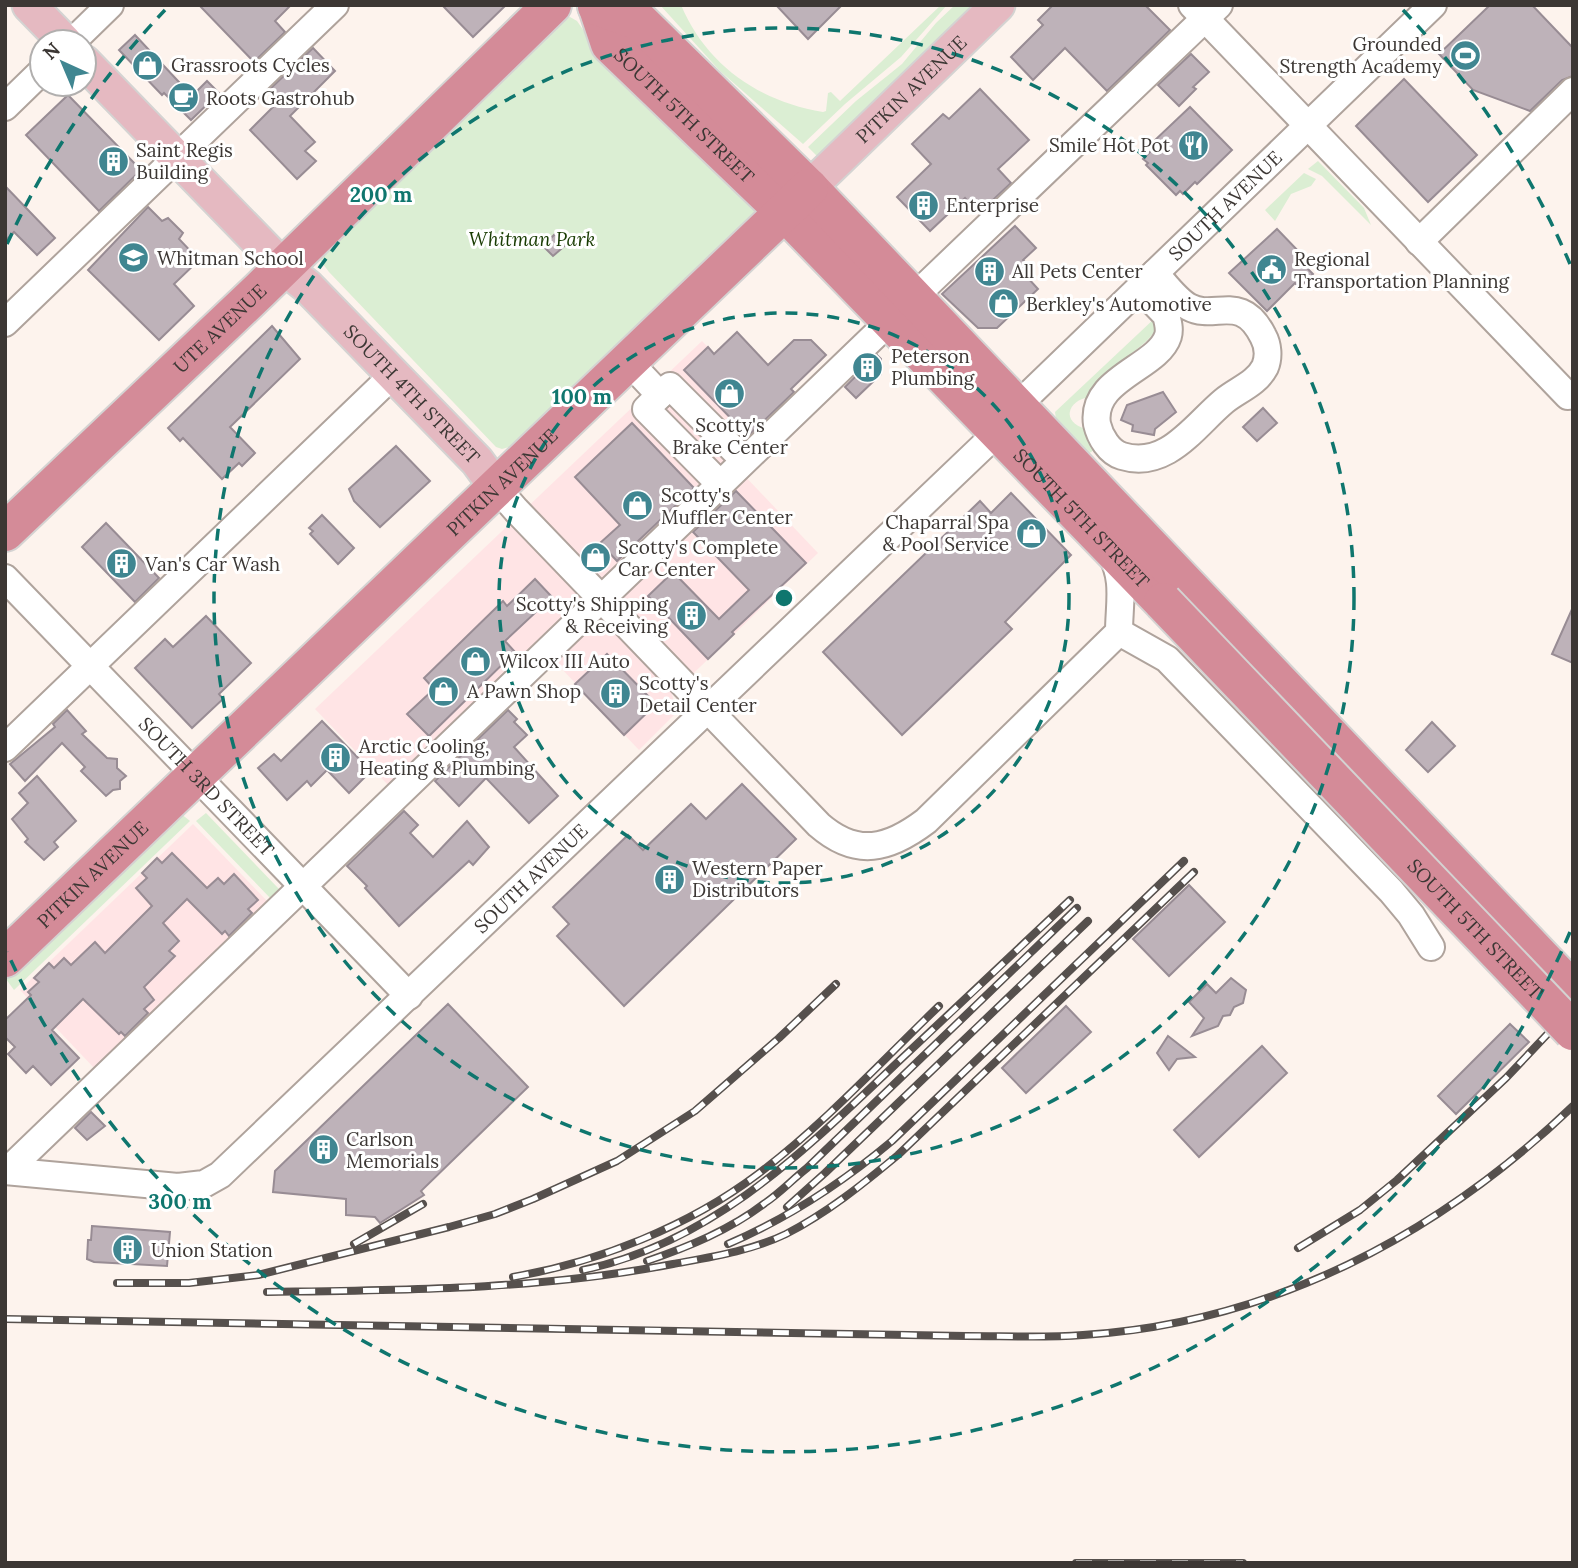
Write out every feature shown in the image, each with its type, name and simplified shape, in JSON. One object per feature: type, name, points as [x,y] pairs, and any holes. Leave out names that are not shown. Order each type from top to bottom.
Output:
[{"type":"highway","name":"UTE AVENUE","points":[[5,532],[283,268],[552,5]]},
{"type":"highway","name":"SOUTH 5TH STREET","points":[[597,6],[610,44],[796,200],[902,317],[1008,419],[1176,595],[1573,1031]]},
{"type":"highway","name":"PITKIN AVENUE","points":[[5,958],[796,200]]},
{"type":"highway","name":"SOUTH 5TH STREET","points":[[1008,419],[1102,540],[1176,595],[1427,841],[1573,991]]},
{"type":"main road","name":"PITKIN AVENUE","points":[[796,200],[998,5]]},
{"type":"main road","points":[[31,6],[52,28]]},
{"type":"main road","name":"SOUTH 4TH STREET","points":[[98,76],[283,268],[307,286],[393,374],[477,461],[496,487]]},
{"type":"street","points":[[86,28],[110,5]]},
{"type":"street","points":[[5,323],[335,5]]},
{"type":"street","name":"SOUTH AVENUE","points":[[6,1171],[178,1187],[211,1181],[220,1175],[708,709],[1433,5]]},
{"type":"street","points":[[6,1171],[744,460],[902,317],[1205,10],[1308,126],[1568,396]]},
{"type":"street","points":[[5,107],[28,85]]},
{"type":"street","points":[[1419,243],[1573,91]]},
{"type":"street","points":[[1148,280],[1190,308],[1242,312],[1252,320],[1264,337],[1267,360],[1264,368],[1250,384],[1224,401],[1178,444],[1164,453],[1141,459],[1117,454],[1108,447],[1097,423],[1101,400],[1111,387],[1162,346],[1167,337],[1200,310]]},
{"type":"street","points":[[1148,280],[1167,315],[1167,337]]},
{"type":"street","points":[[628,361],[660,396]]},
{"type":"street","points":[[5,748],[393,374]]},
{"type":"street","points":[[719,484],[646,409],[670,386],[744,460]]},
{"type":"street","name":"SOUTH 4TH STREET","points":[[496,487],[819,825],[843,842],[857,846],[875,847],[891,843],[908,835],[926,821],[1119,632]]},
{"type":"street","points":[[1102,540],[1121,575],[1119,632],[1167,659],[1391,891],[1411,915],[1431,947]]},
{"type":"street","name":"SOUTH 3RD STREET","points":[[5,578],[409,996]]},
{"type":"shaded area","name":"Scotty's Complete Car Center","points":[[702,341],[777,418],[742,473],[818,553],[672,694],[674,715],[639,750],[539,645],[390,787],[315,709]]},
{"type":"shaded area","points":[[193,824],[270,904],[96,1070],[20,990]]},
{"type":"green space","points":[[660,5],[681,5],[705,46],[720,63],[738,77],[777,99],[823,112],[826,111],[828,93],[831,92],[840,101],[941,5],[947,5],[901,57],[803,144],[720,71]]},
{"type":"green space","points":[[955,5],[973,5],[817,156],[808,147],[856,101],[902,64],[936,23]]},
{"type":"green space","name":"Whitman Park","points":[[570,17],[577,21],[589,38],[755,208],[753,217],[516,445],[502,449],[496,447],[329,272],[317,256],[560,19]]},
{"type":"green space","points":[[1318,161],[1364,208],[1371,225],[1322,176],[1308,169]]},
{"type":"green space","points":[[1304,173],[1316,179],[1311,186],[1291,194],[1275,221],[1265,210]]},
{"type":"green space","points":[[1155,318],[1158,326],[1150,337],[1118,364],[1089,397],[1072,407],[1070,417],[1078,426],[1086,429],[1094,450],[1088,454],[1056,419],[1055,412]]},
{"type":"green space","points":[[180,813],[190,821],[14,990],[6,979]]},
{"type":"green space","points":[[206,813],[279,889],[273,901],[196,821]]},
{"type":"building","points":[[199,5],[291,5],[275,21],[285,32],[254,62]]},
{"type":"building","points":[[442,5],[506,5],[473,37]]},
{"type":"building","points":[[776,5],[842,5],[808,39]]},
{"type":"building","points":[[1053,5],[1145,5],[1170,30],[1107,91],[1065,48],[1033,80],[1011,57],[1043,25],[1038,20]]},
{"type":"building","points":[[1490,5],[1532,5],[1573,48],[1573,76],[1562,80],[1530,111],[1473,90],[1439,54]]},
{"type":"building","points":[[135,35],[192,96],[207,81],[219,93],[191,120],[164,93],[162,95],[119,50]]},
{"type":"building","points":[[313,48],[335,71],[290,116],[315,142],[305,151],[316,161],[297,179],[250,130],[278,102],[268,91]]},
{"type":"building","points":[[1191,54],[1209,72],[1179,106],[1158,85]]},
{"type":"building","points":[[1404,79],[1477,155],[1428,202],[1356,126]]},
{"type":"building","points":[[980,89],[1029,140],[998,169],[1011,183],[979,213],[965,198],[930,231],[897,197],[931,164],[912,144],[943,114],[949,119]]},
{"type":"building","name":"Saint Regis Building","points":[[65,98],[71,98],[141,170],[99,211],[26,135]]},
{"type":"building","name":"Smile Hot Pot","points":[[1190,107],[1232,150],[1197,184],[1195,182],[1183,194],[1180,191],[1176,195],[1143,159],[1158,144],[1155,140]]},
{"type":"building","points":[[5,186],[55,238],[37,255],[14,232],[5,241]]},
{"type":"building","points":[[148,207],[162,221],[168,218],[183,233],[179,239],[199,260],[174,284],[194,306],[159,340],[88,270]]},
{"type":"building","points":[[1015,226],[1036,248],[1023,260],[1033,271],[1027,277],[1038,289],[997,328],[978,328],[942,294]]},
{"type":"building","name":"Regional Transportation Planning","points":[[1277,229],[1303,256],[1301,258],[1308,265],[1306,267],[1313,274],[1299,288],[1295,283],[1267,311],[1229,273]]},
{"type":"building","points":[[557,232],[568,243],[553,256],[543,246]]},
{"type":"building","points":[[272,326],[300,359],[230,427],[255,453],[242,466],[239,463],[222,479],[183,438],[180,441],[168,428]]},
{"type":"building","points":[[737,332],[768,365],[794,340],[811,340],[826,355],[791,389],[794,392],[748,436],[684,370],[708,347],[714,354]]},
{"type":"building","name":"Peterson Plumbing","points":[[877,355],[881,359],[881,374],[856,398],[845,387]]},
{"type":"building","points":[[1163,392],[1176,412],[1155,429],[1154,435],[1132,431],[1133,425],[1121,420],[1127,405]]},
{"type":"building","points":[[1263,408],[1277,423],[1257,441],[1243,427]]},
{"type":"building","name":"Scotty's Muffler Center","points":[[632,423],[694,488],[617,561],[600,543],[620,525],[575,477]]},
{"type":"building","points":[[396,446],[430,481],[380,527],[354,501],[349,489]]},
{"type":"building","points":[[736,491],[806,563],[732,632],[734,634],[708,659],[648,596],[673,572],[719,619],[749,590],[693,532]]},
{"type":"building","points":[[1011,493],[1071,555],[1005,622],[1012,629],[902,735],[823,652],[980,501],[991,513]]},
{"type":"building","points":[[322,515],[354,548],[338,564],[310,534],[313,531],[309,528]]},
{"type":"building","name":"Van's Car Wash","points":[[106,523],[159,578],[135,602],[82,547]]},
{"type":"building","points":[[535,579],[552,597],[505,641],[515,652],[429,736],[407,714],[434,689],[424,678],[503,601],[507,606]]},
{"type":"building","points":[[1573,607],[1573,663],[1552,654]]},
{"type":"building","points":[[206,616],[251,663],[219,694],[223,699],[192,728],[135,668],[165,639],[173,647]]},
{"type":"building","name":"Scotty's Detail Center","points":[[607,654],[656,704],[624,735],[575,684]]},
{"type":"building","points":[[67,710],[86,731],[82,734],[107,758],[117,759],[117,768],[126,776],[120,781],[120,789],[113,790],[106,796],[81,771],[85,767],[62,743],[25,781],[10,764],[55,727],[53,724]]},
{"type":"building","points":[[508,710],[517,719],[514,722],[527,735],[514,747],[558,796],[529,823],[486,778],[459,806],[435,781]]},
{"type":"building","points":[[322,721],[371,771],[349,793],[327,770],[311,786],[307,781],[287,800],[258,768],[274,754],[281,761]]},
{"type":"building","points":[[1432,722],[1455,746],[1428,772],[1406,750]]},
{"type":"building","points":[[37,776],[76,821],[54,842],[58,847],[44,860],[25,842],[28,839],[12,819],[28,803],[19,793]]},
{"type":"building","name":"Western Paper Distributors","points":[[742,784],[796,839],[624,1006],[557,936],[569,924],[553,907],[628,835],[643,850],[691,804],[706,819]]},
{"type":"building","points":[[404,811],[418,825],[410,833],[433,857],[467,821],[489,847],[473,865],[469,861],[399,926],[347,866]]},
{"type":"building","points":[[172,853],[207,888],[218,878],[224,884],[234,874],[258,900],[248,909],[252,913],[229,936],[225,931],[222,934],[187,899],[163,923],[179,941],[169,951],[175,956],[144,987],[154,1000],[144,1009],[148,1013],[125,1036],[121,1032],[119,1034],[83,999],[52,1030],[79,1058],[51,1085],[33,1066],[26,1073],[8,1054],[15,1047],[5,1037],[5,1020],[31,995],[28,992],[39,982],[34,978],[49,963],[54,968],[64,958],[71,965],[95,942],[105,953],[152,906],[136,888],[147,878],[142,873],[157,858],[162,863]]},
{"type":"building","points":[[1189,885],[1225,922],[1169,976],[1133,939]]},
{"type":"building","points":[[1231,978],[1246,990],[1243,1003],[1234,1007],[1230,1015],[1223,1016],[1218,1026],[1192,1036],[1204,1018],[1189,1002],[1207,984],[1216,993]]},
{"type":"building","points":[[448,1004],[528,1087],[421,1191],[424,1195],[380,1223],[375,1217],[346,1215],[346,1199],[273,1192],[275,1171]]},
{"type":"building","points":[[1066,1006],[1091,1032],[1026,1093],[1002,1068]]},
{"type":"building","points":[[1510,1024],[1529,1042],[1456,1114],[1438,1096]]},
{"type":"building","points":[[1168,1036],[1195,1057],[1177,1059],[1169,1070],[1157,1053]]},
{"type":"building","points":[[1262,1046],[1287,1073],[1199,1157],[1174,1130]]},
{"type":"building","points":[[91,1112],[105,1126],[87,1140],[75,1128]]},
{"type":"building","name":"Union Station","points":[[92,1226],[170,1232],[167,1266],[94,1262],[87,1259]]},
{"type":"railway","points":[[728,1244],[772,1223],[814,1198],[892,1141],[1184,861]]},
{"type":"railway","points":[[267,1292],[471,1287],[572,1279],[716,1256],[759,1245],[786,1234],[830,1207],[898,1155],[1194,872]]},
{"type":"railway","points":[[583,1270],[630,1257],[674,1238],[716,1215],[755,1188],[828,1127],[1070,900]]},
{"type":"railway","points":[[647,1261],[723,1230],[776,1195],[1077,908]]},
{"type":"railway","points":[[787,1207],[1088,921]]},
{"type":"railway","points":[[117,1283],[189,1283],[258,1275],[449,1227],[495,1214],[533,1199],[617,1161],[695,1111],[836,984]]},
{"type":"railway","points":[[513,1277],[610,1252],[673,1225],[731,1193],[805,1135],[939,1006]]},
{"type":"railway","points":[[1298,1248],[1360,1210],[1397,1180],[1506,1078],[1573,1007]]},
{"type":"railway","points":[[5,1319],[1024,1337],[1083,1335],[1153,1327],[1220,1312],[1286,1291],[1348,1264],[1408,1232],[1466,1195],[1521,1152],[1573,1106]]},
{"type":"railway","points":[[354,1244],[423,1204]]},
{"type":"railway","points":[[1076,1563],[1243,1563]]},
{"type":"place","name":"Grounded Strength Academy","points":[[1465,55]]},
{"type":"place","name":"Grassroots Cycles","points":[[148,65]]},
{"type":"place","name":"Roots Gastrohub","points":[[183,98]]},
{"type":"place","name":"Smile Hot Pot","points":[[1193,145]]},
{"type":"place","name":"Saint Regis Building","points":[[113,161]]},
{"type":"place","name":"Enterprise","points":[[923,205]]},
{"type":"place","name":"Whitman School","points":[[134,258]]},
{"type":"place","name":"Regional Transportation Planning","points":[[1271,270]]},
{"type":"place","name":"All Pets Center","points":[[989,271]]},
{"type":"place","name":"Berkley's Automotive","points":[[1003,304]]},
{"type":"place","name":"Peterson Plumbing","points":[[868,367]]},
{"type":"place","name":"Scotty's Brake Center","points":[[730,394]]},
{"type":"place","name":"Scotty's Muffler Center","points":[[638,506]]},
{"type":"place","name":"Chaparral Spa & Pool Service","points":[[1032,533]]},
{"type":"place","name":"Scotty's Complete Car Center","points":[[595,558]]},
{"type":"place","name":"Van's Car Wash","points":[[122,564]]},
{"type":"place","name":"Scotty's Shipping & Receiving","points":[[691,615]]},
{"type":"place","name":"Wilcox III Auto","points":[[476,661]]},
{"type":"place","name":"A Pawn Shop","points":[[444,691]]},
{"type":"place","name":"Scotty's Detail Center","points":[[616,694]]},
{"type":"place","name":"Arctic Cooling, Heating & Plumbing","points":[[336,757]]},
{"type":"place","name":"Western Paper Distributors","points":[[669,879]]},
{"type":"place","name":"Carlson Memorials","points":[[323,1150]]},
{"type":"place","name":"Union Station","points":[[128,1250]]}]
